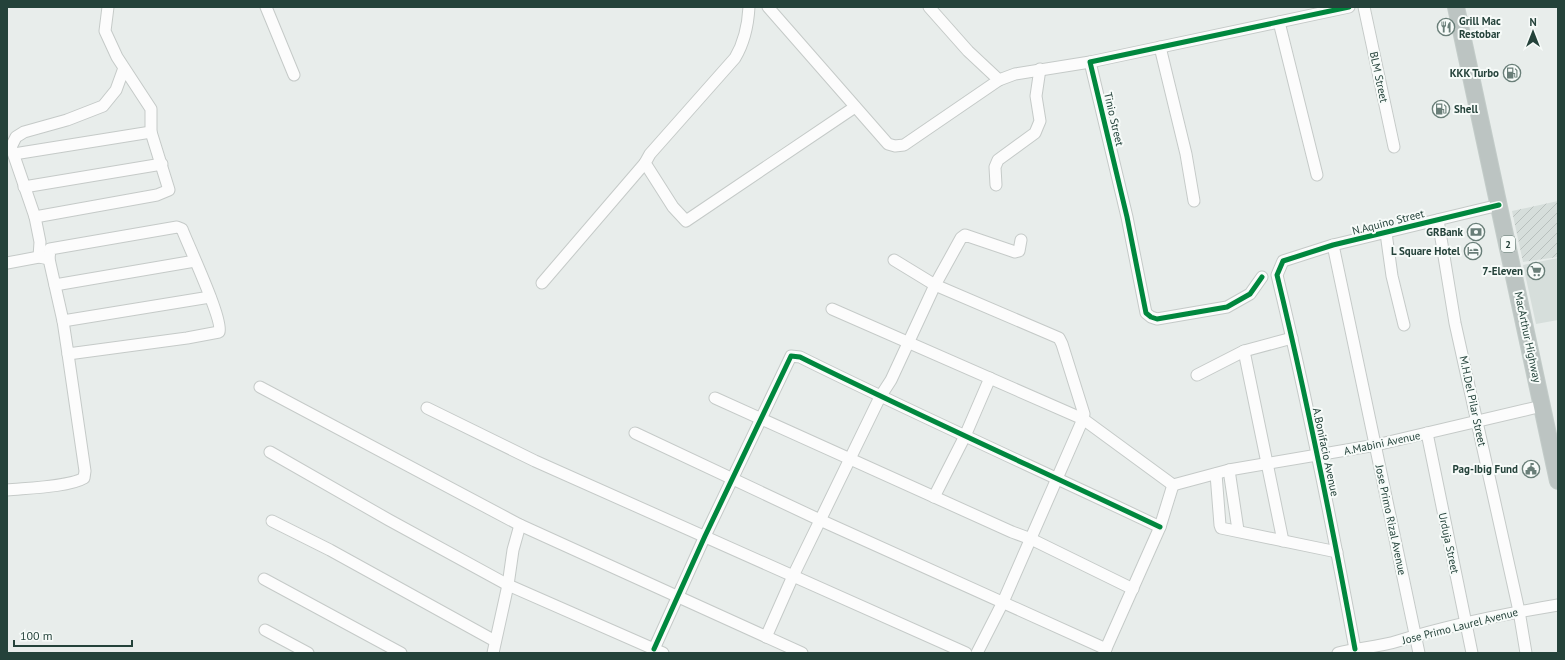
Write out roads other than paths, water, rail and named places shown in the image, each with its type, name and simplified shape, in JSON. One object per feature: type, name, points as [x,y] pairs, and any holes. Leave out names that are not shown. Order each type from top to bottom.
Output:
[{"type":"highway","name":"MacArthur Highway","points":[[1456,7],[1558,481]]},
{"type":"street","points":[[35,217],[165,194],[170,188],[151,132],[151,109],[117,57],[105,31],[108,7]]},
{"type":"street","points":[[266,7],[294,75]]},
{"type":"street","points":[[542,283],[645,163],[650,154],[735,58],[741,48],[748,19],[749,7]]},
{"type":"street","points":[[768,7],[888,144],[895,146],[904,145],[999,80],[1015,74],[1090,62],[1160,48],[1279,22],[1308,11],[1349,7]]},
{"type":"street","points":[[929,7],[968,51],[999,80]]},
{"type":"street","name":"BLM Street","points":[[1364,7],[1394,147]]},
{"type":"street","points":[[1279,22],[1316,175]]},
{"type":"street","points":[[1160,48],[1186,154],[1194,201]]},
{"type":"street","name":"Tinio Street","points":[[1090,62],[1127,217],[1146,313],[1157,319],[1227,307],[1250,294],[1262,277]]},
{"type":"street","points":[[7,490],[79,481],[84,478],[85,471],[63,321],[55,285],[44,258],[35,217],[11,147],[19,134],[89,113],[103,106],[116,90],[124,68]]},
{"type":"street","points":[[996,185],[995,167],[998,160],[1035,133],[1040,121],[1036,96],[1040,69]]},
{"type":"street","points":[[645,163],[673,207],[686,222],[856,107]]},
{"type":"street","points":[[14,154],[151,132]]},
{"type":"street","points":[[24,187],[162,164]]},
{"type":"street","name":"N.Aquino Street","points":[[1283,261],[1333,245],[1499,205]]},
{"type":"street","name":"M.H.Del Pilar Street","points":[[1438,220],[1455,323],[1519,611],[1526,653]]},
{"type":"street","points":[[7,263],[44,258],[52,249],[177,227],[182,229],[210,297],[220,325],[219,332],[68,354]]},
{"type":"street","points":[[1386,233],[1392,276],[1404,325]]},
{"type":"street","points":[[766,637],[793,576],[880,397],[891,380],[935,285],[963,236],[1015,252],[1019,251],[1021,240]]},
{"type":"street","name":"Jose Primo Rizal Avenue","points":[[1333,245],[1419,653]]},
{"type":"street","points":[[894,260],[935,285],[1058,338],[1062,344],[1084,414],[1058,478],[1003,602],[977,653]]},
{"type":"street","name":"A.Bonifacio Avenue","points":[[1283,261],[1277,275],[1317,456],[1355,649]]},
{"type":"street","points":[[55,285],[195,262]]},
{"type":"street","points":[[63,321],[210,297]]},
{"type":"street","points":[[635,433],[820,520],[1003,602],[1105,651],[1134,589],[1160,527],[1173,484],[1083,419],[832,309]]},
{"type":"street","points":[[1197,375],[1244,351],[1292,338]]},
{"type":"street","points":[[1244,351],[1283,541]]},
{"type":"street","points":[[270,452],[389,520],[508,585],[658,651],[704,536],[791,356],[800,357],[880,397],[1058,478],[1160,527]]},
{"type":"street","points":[[934,497],[965,436],[990,378]]},
{"type":"street","points":[[260,387],[520,525],[802,653]]},
{"type":"street","points":[[714,398],[851,458],[1012,532],[1031,539],[1134,589]]},
{"type":"street","name":"A.Mabini Avenue","points":[[1173,484],[1229,470],[1376,445],[1542,406]]},
{"type":"street","points":[[427,408],[535,461],[966,653]]},
{"type":"street","name":"Urduja Street","points":[[1427,433],[1472,653]]},
{"type":"street","points":[[1229,470],[1238,530]]},
{"type":"street","points":[[1216,474],[1220,525],[1224,529],[1238,530],[1337,552]]},
{"type":"street","points":[[272,521],[330,550],[495,641]]},
{"type":"street","points":[[493,653],[508,585],[513,550],[520,525]]},
{"type":"street","points":[[264,579],[401,653]]},
{"type":"street","name":"Jose Primo Laurel Avenue","points":[[1342,653],[1519,611],[1558,605]]},
{"type":"street","points":[[266,630],[308,653]]},
{"type":"street","points":[[1394,653],[1397,641]]},
{"type":"place","name":"Grill Mac Restobar","points":[[1446,27]]},
{"type":"place","name":"KKK Turbo","points":[[1512,73]]},
{"type":"place","name":"Shell","points":[[1441,109]]},
{"type":"place","name":"GRBank","points":[[1476,232]]},
{"type":"place","name":"L Square Hotel","points":[[1473,251]]},
{"type":"place","name":"7-Eleven","points":[[1536,271]]},
{"type":"place","name":"Pag-Ibig Fund","points":[[1531,469]]}]
